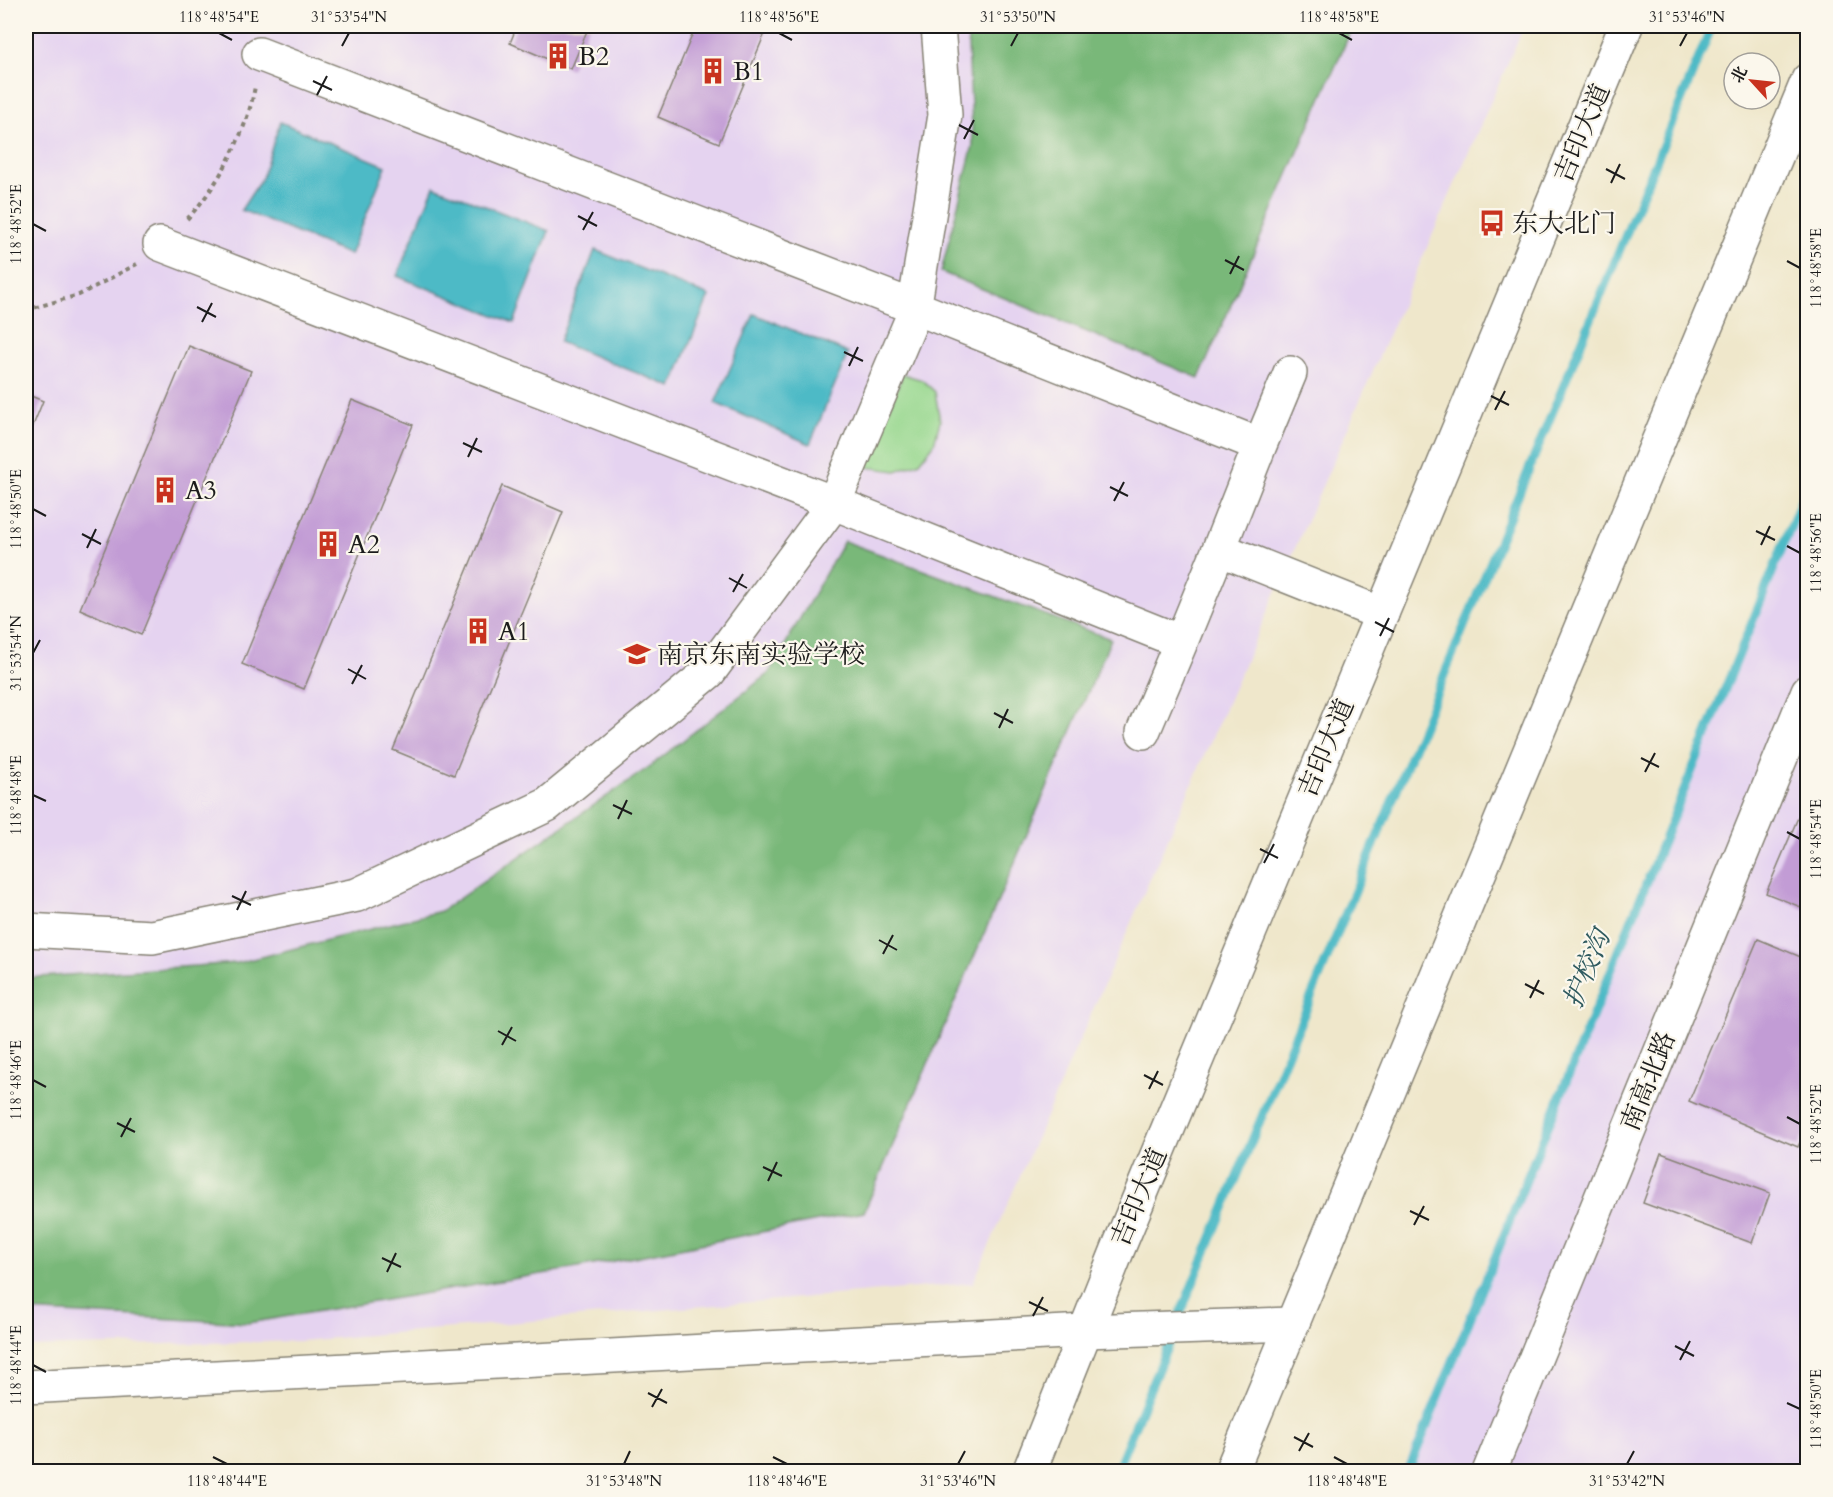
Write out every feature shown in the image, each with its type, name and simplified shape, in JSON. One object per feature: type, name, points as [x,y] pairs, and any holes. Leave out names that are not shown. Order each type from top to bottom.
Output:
[{"type":"street","points":[[26,930],[152,936],[357,895],[547,805],[709,672],[834,503],[914,307],[945,115],[938,26]]},
{"type":"street","name":"吉印大道","points":[[1029,1472],[1085,1331],[1626,26]]},
{"type":"street","points":[[259,54],[914,307],[1260,445]]},
{"type":"street","points":[[1231,1472],[1290,1324],[1808,80]]},
{"type":"street","points":[[160,244],[834,503],[1181,642]]},
{"type":"street","points":[[1143,732],[1290,373]]},
{"type":"street","points":[[1219,549],[1382,614]]},
{"type":"street","name":"南高北路","points":[[1489,1472],[1808,691]]},
{"type":"street","points":[[26,1387],[1085,1331],[1290,1324]]},
{"type":"path","points":[[26,310],[80,295],[139,262],[190,218],[228,162],[253,98],[259,54]]},
{"type":"shaded area","name":"南京东南实验学校","points":[[26,26],[1524,26],[973,1283],[301,1341],[26,1347]]},
{"type":"shaded area","points":[[1807,476],[1807,1471],[1403,1471]]},
{"type":"green space","points":[[967,26],[1353,26],[1199,378],[941,272],[973,145]]},
{"type":"green space","points":[[903,374],[922,380],[935,392],[940,421],[934,444],[920,462],[896,471],[865,467]]},
{"type":"green space","points":[[844,541],[1111,639],[864,1212],[578,1268],[248,1323],[26,1311],[26,978],[237,963],[441,911],[649,767],[769,673]]},
{"type":"water","points":[[280,122],[386,166],[350,255],[241,210],[262,178]]},
{"type":"water","points":[[434,186],[549,231],[514,323],[397,276]]},
{"type":"water","points":[[595,250],[709,296],[672,387],[559,342]]},
{"type":"water","points":[[754,314],[848,353],[810,444],[715,403]]},
{"type":"building","name":"B2","points":[[517,26],[589,26],[571,69],[510,43]]},
{"type":"building","name":"B1","points":[[696,26],[768,26],[719,143],[658,117]]},
{"type":"building","name":"A3","points":[[189,346],[251,371],[141,635],[80,609]]},
{"type":"building","points":[[26,394],[43,401],[26,443]]},
{"type":"building","name":"A2","points":[[352,400],[413,425],[304,689],[242,664]]},
{"type":"building","name":"A1","points":[[502,486],[563,512],[454,775],[393,750]]},
{"type":"building","points":[[1808,794],[1808,910],[1766,893]]},
{"type":"building","points":[[1758,939],[1808,960],[1808,1124],[1798,1147],[1689,1101]]},
{"type":"building","points":[[1661,1153],[1770,1193],[1752,1243],[1643,1203]]},
{"type":"waterway","points":[[1177,1322],[1712,26]]},
{"type":"waterway","name":"护校沟","points":[[1408,1472],[1808,484]]},
{"type":"waterway","points":[[1116,1472],[1172,1335]]},
{"type":"place","name":"B2","points":[[558,56]]},
{"type":"place","name":"B1","points":[[713,71]]},
{"type":"place","name":"东大北门","points":[[1492,223]]},
{"type":"place","name":"A3","points":[[165,490]]},
{"type":"place","name":"A2","points":[[328,544]]},
{"type":"place","name":"A1","points":[[478,631]]},
{"type":"place","name":"南京东南实验学校","points":[[637,654]]}]
